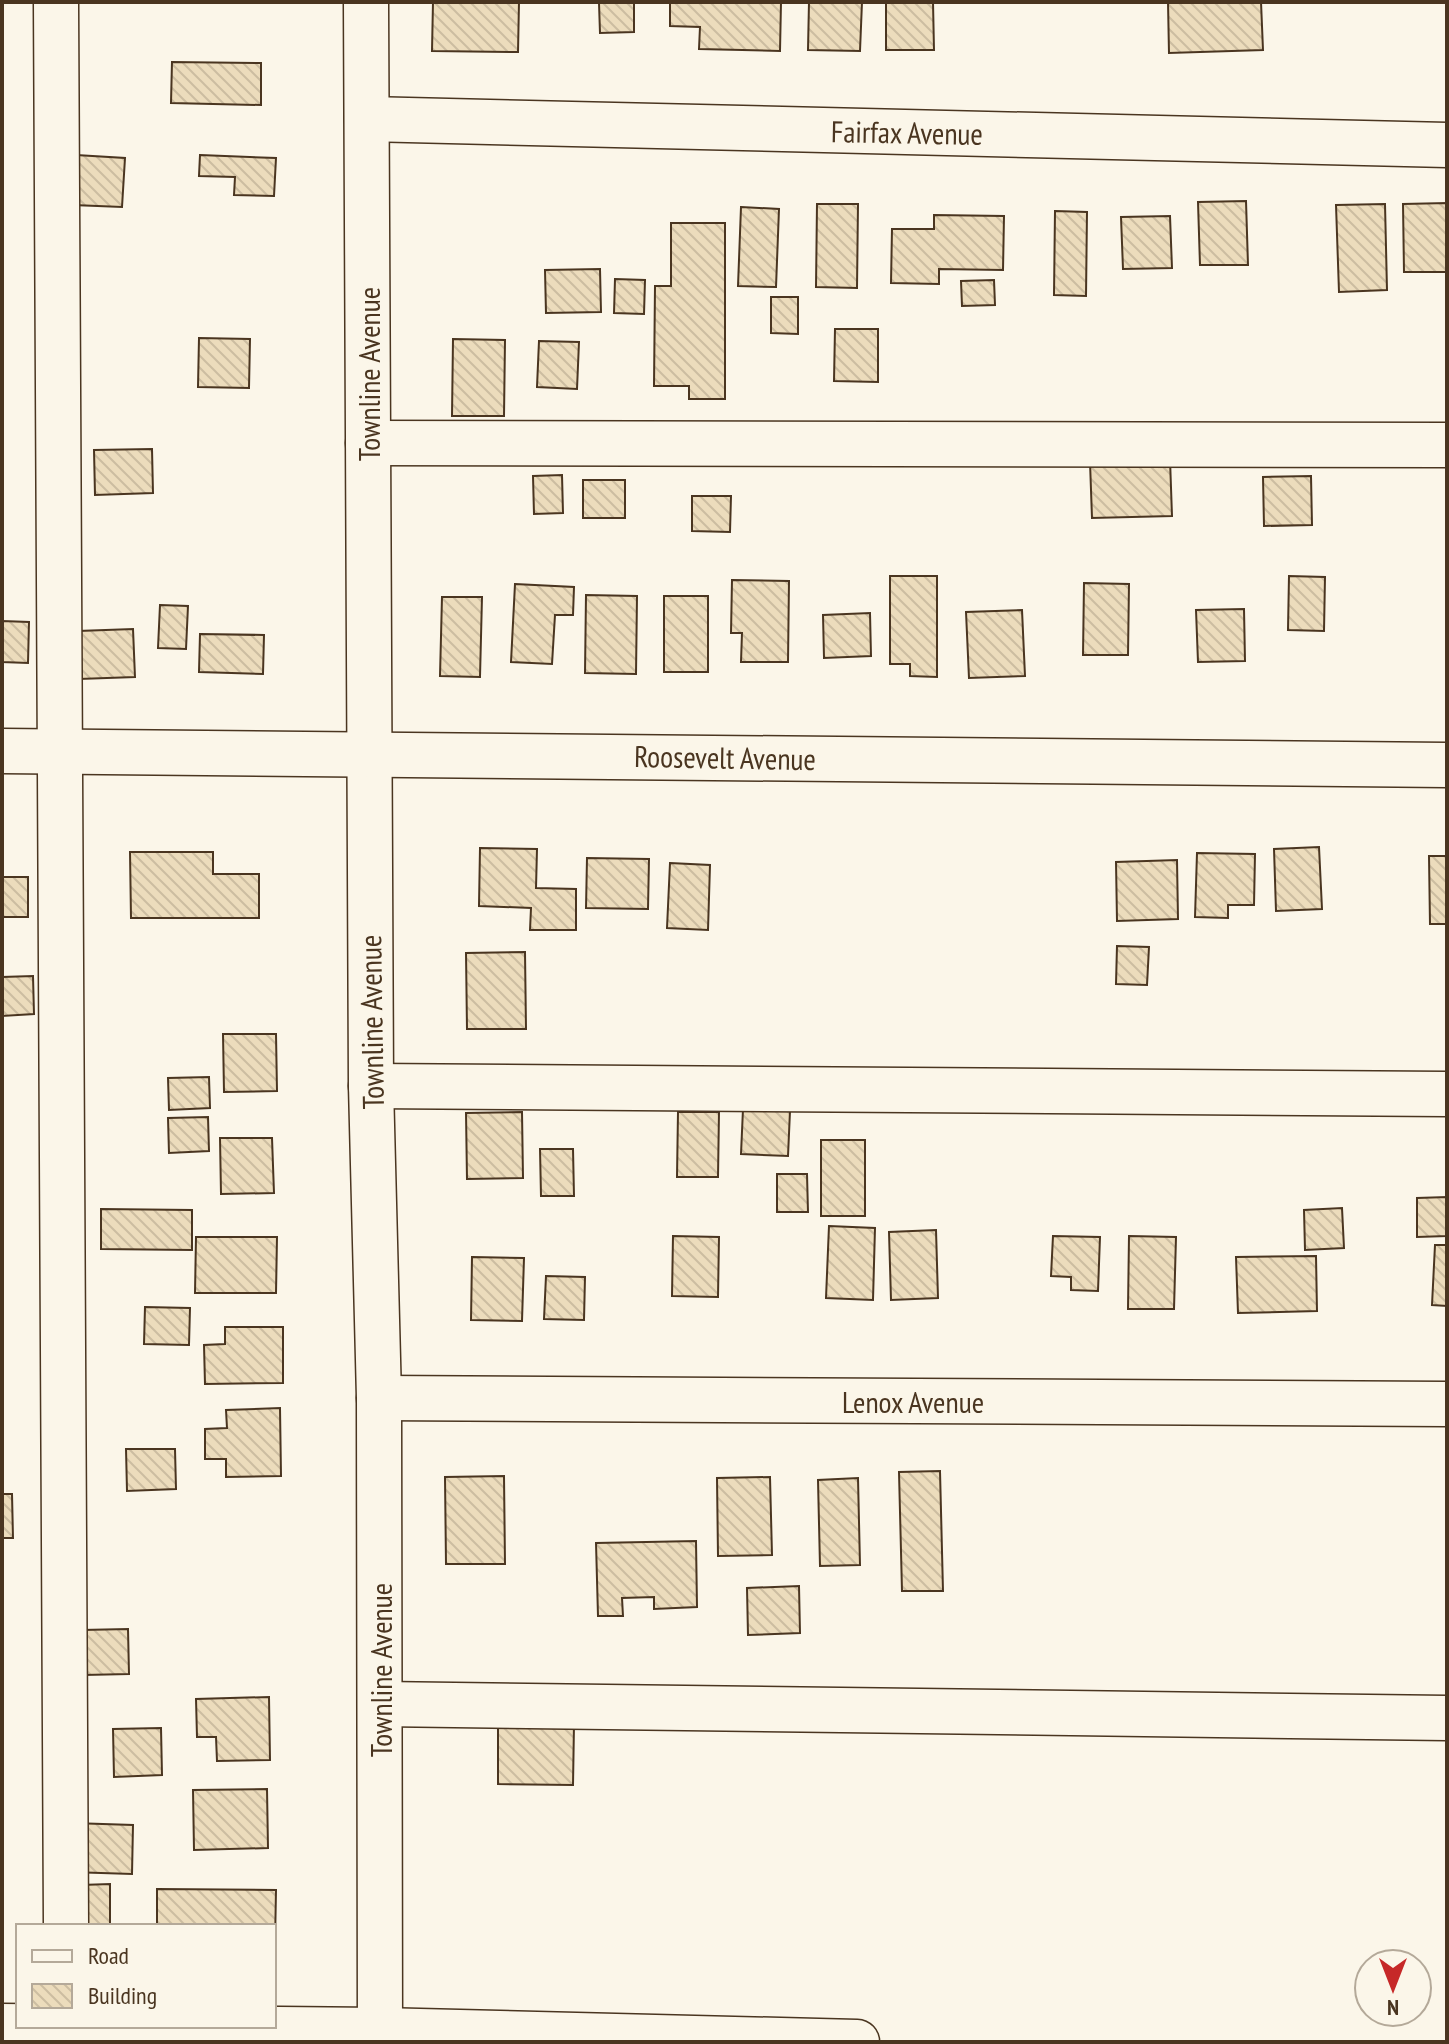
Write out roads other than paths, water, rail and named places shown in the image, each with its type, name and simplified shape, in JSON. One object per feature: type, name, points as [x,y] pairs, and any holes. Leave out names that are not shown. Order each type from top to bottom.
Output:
[{"type":"street","points":[[56,2],[66,1924]]},
{"type":"street","name":"Townline Avenue","points":[[366,2],[371,1086],[379,1398],[380,2036]]},
{"type":"street","name":"Fairfax Avenue","points":[[367,119],[1447,145]]},
{"type":"street","points":[[368,443],[1447,445]]},
{"type":"street","name":"Roosevelt Avenue","points":[[2,751],[1447,765]]},
{"type":"street","points":[[371,1086],[1447,1094]]},
{"type":"street","name":"Lenox Avenue","points":[[379,1398],[1447,1404]]},
{"type":"street","points":[[380,1704],[1447,1718]]},
{"type":"street","points":[[130,2028],[380,2036],[857,2042]]}]
